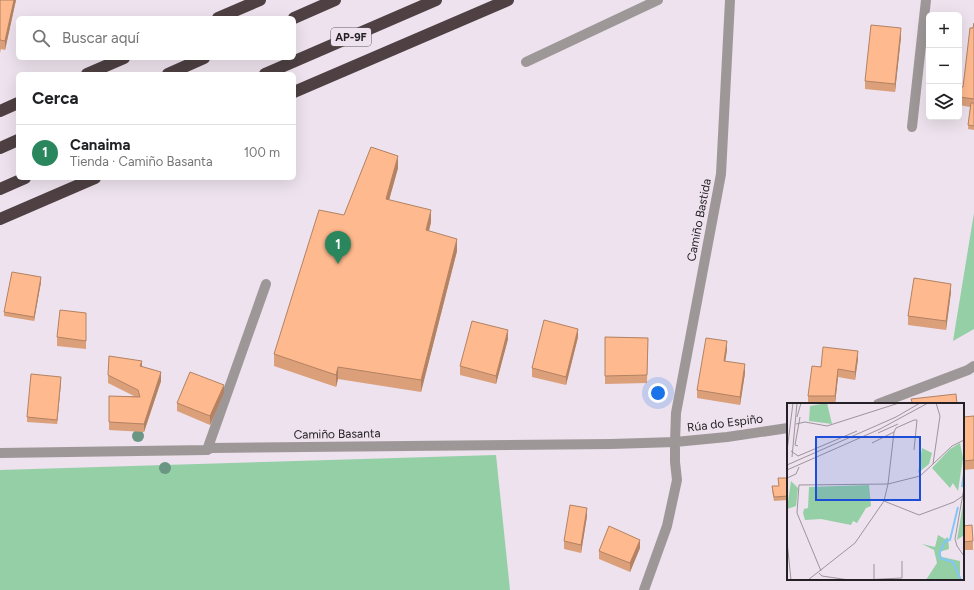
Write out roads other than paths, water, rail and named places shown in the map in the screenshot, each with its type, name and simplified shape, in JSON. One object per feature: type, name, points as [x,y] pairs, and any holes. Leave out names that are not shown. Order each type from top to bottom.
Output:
[{"type":"highway","points":[[223,16],[260,0]]},
{"type":"highway","points":[[296,17],[335,0]]},
{"type":"highway","name":"AP-9F","points":[[270,72],[436,0]]},
{"type":"highway","points":[[296,91],[508,0]]},
{"type":"highway","points":[[92,72],[119,60]]},
{"type":"highway","points":[[172,72],[200,60]]},
{"type":"highway","points":[[0,111],[16,105]]},
{"type":"highway","points":[[0,148],[16,141]]},
{"type":"highway","points":[[0,189],[20,180]]},
{"type":"highway","points":[[0,219],[90,180]]},
{"type":"street","points":[[526,62],[658,0]]},
{"type":"street","name":"Camiño Bastida","points":[[675,442],[676,413],[721,174],[730,0]]},
{"type":"street","points":[[912,127],[926,0]]},
{"type":"street","points":[[206,450],[266,284]]},
{"type":"street","points":[[881,403],[968,370],[974,366]]},
{"type":"street","name":"Rúa do Espiño","points":[[644,590],[666,526],[677,480],[675,442],[727,437],[787,428]]},
{"type":"street","name":"Camiño Basanta","points":[[0,453],[206,450],[211,448],[675,442]]},
{"type":"place","name":"Canaima","points":[[338,264]]}]
